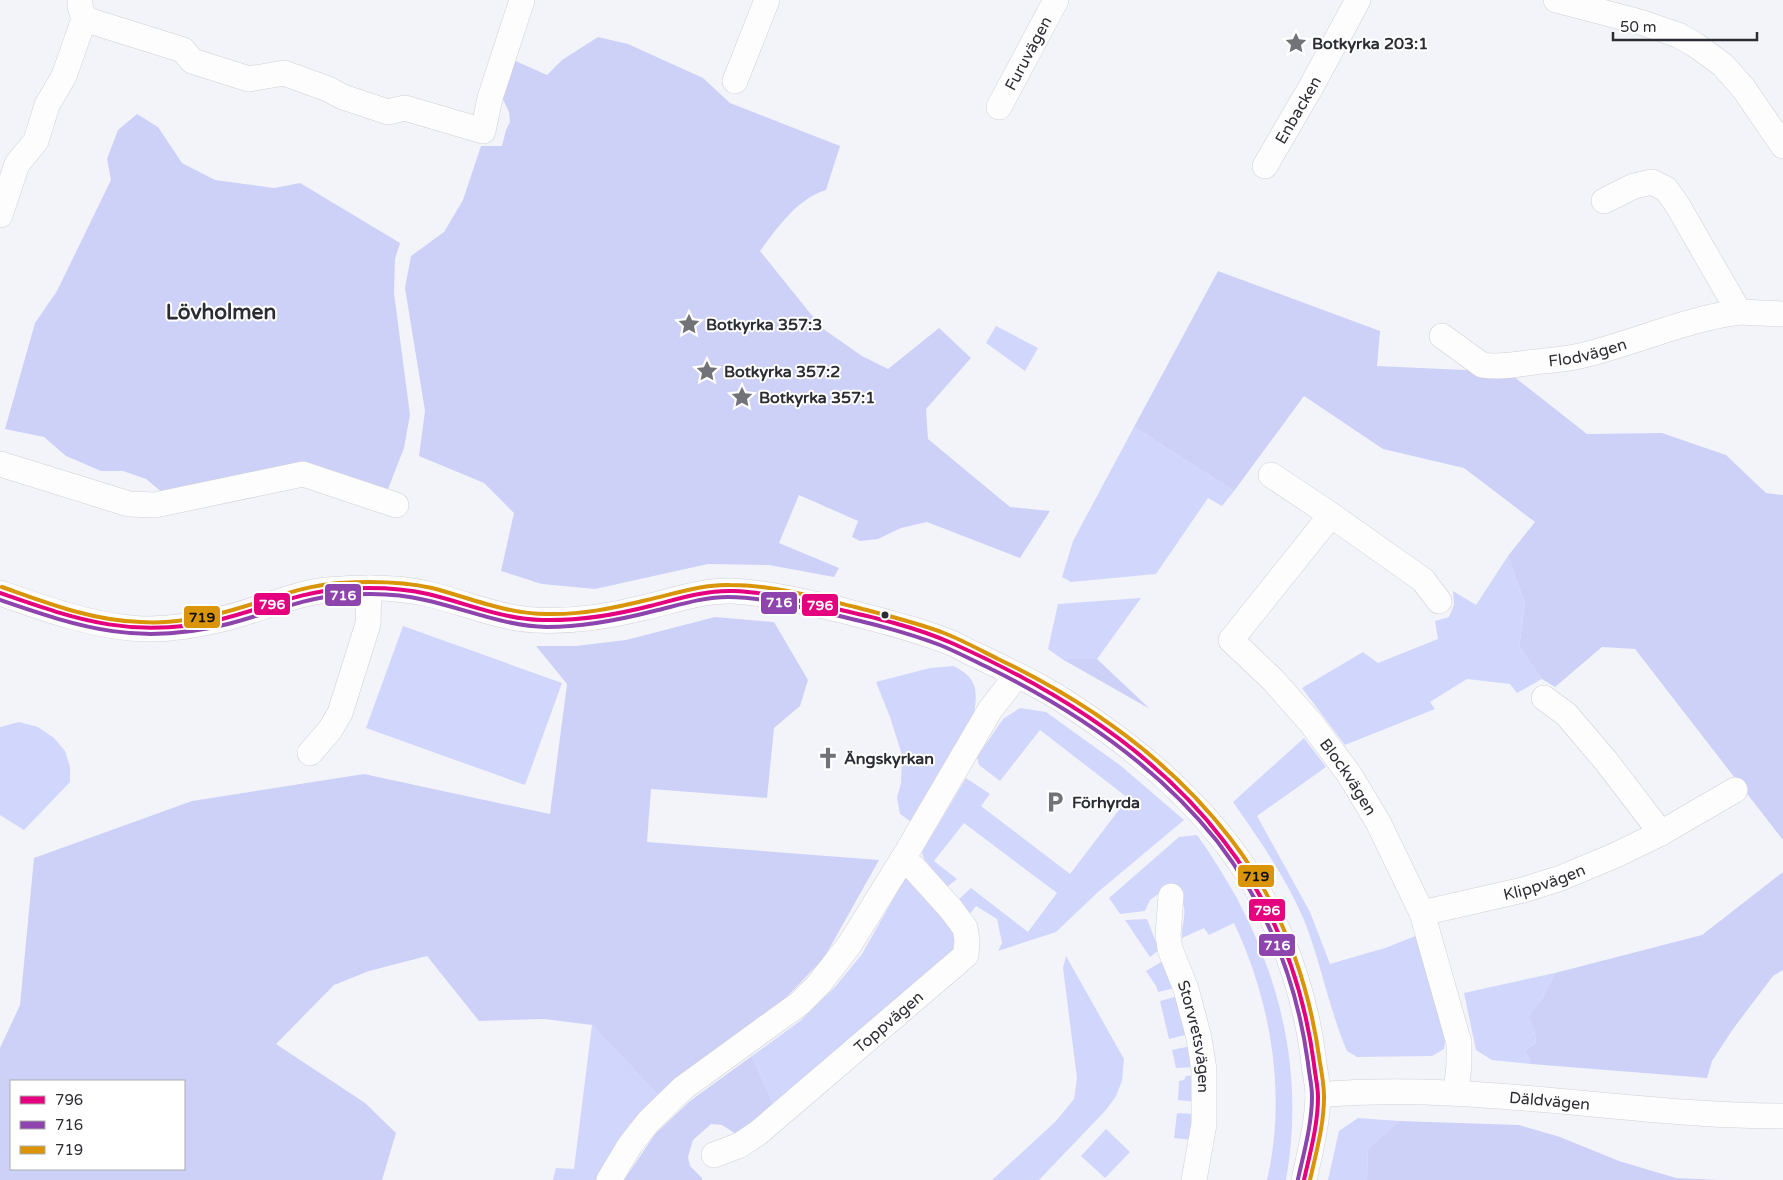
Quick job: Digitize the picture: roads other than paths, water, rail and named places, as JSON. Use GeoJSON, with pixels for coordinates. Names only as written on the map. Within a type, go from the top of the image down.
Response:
{"type":"FeatureCollection","features":[{"type":"Feature","properties":{"kind":"street"},"geometry":{"type":"LineString","coordinates":[[0,215],[17,164],[36,140],[47,106],[64,76],[82,9],[183,50],[192,61],[249,79],[284,73],[328,88],[343,97],[388,112],[405,108],[483,131],[490,98],[522,0]]}},
{"type":"Feature","properties":{"kind":"street"},"geometry":{"type":"LineString","coordinates":[[735,81],[767,0]]}},
{"type":"Feature","properties":{"kind":"street","name":"Furuvägen"},"geometry":{"type":"LineString","coordinates":[[1000,107],[1056,0]]}},
{"type":"Feature","properties":{"kind":"street","name":"Enbacken"},"geometry":{"type":"LineString","coordinates":[[1265,166],[1358,0]]}},
{"type":"Feature","properties":{"kind":"street"},"geometry":{"type":"LineString","coordinates":[[1556,0],[1640,22],[1678,35],[1694,44],[1723,65],[1744,89],[1783,146]]}},
{"type":"Feature","properties":{"kind":"street"},"geometry":{"type":"LineString","coordinates":[[1604,201],[1634,186],[1652,182],[1666,189],[1678,206],[1739,312]]}},
{"type":"Feature","properties":{"kind":"street","name":"Flodvägen"},"geometry":{"type":"LineString","coordinates":[[1442,336],[1482,365],[1509,366],[1586,355],[1703,319],[1739,312],[1783,314]]}},
{"type":"Feature","properties":{"kind":"street"},"geometry":{"type":"LineString","coordinates":[[0,464],[129,504],[155,505],[302,474],[396,505]]}},
{"type":"Feature","properties":{"kind":"street"},"geometry":{"type":"LineString","coordinates":[[1271,475],[1423,580],[1439,601]]}},
{"type":"Feature","properties":{"kind":"street","name":"Blockvägen"},"geometry":{"type":"LineString","coordinates":[[1331,515],[1231,640],[1273,680],[1311,723],[1348,774],[1378,822],[1422,913],[1459,1043],[1456,1093]]}},
{"type":"Feature","properties":{"kind":"street"},"geometry":{"type":"LineString","coordinates":[[310,753],[330,730],[340,713],[368,624],[369,588]]}},
{"type":"Feature","properties":{"kind":"street"},"geometry":{"type":"LineString","coordinates":[[0,592],[83,619],[131,629],[192,625],[224,618],[322,590],[369,588],[423,593],[529,620],[600,618],[702,592],[743,592],[800,600],[867,616],[954,644],[1017,675],[1071,705],[1116,737],[1150,765],[1203,815],[1229,846],[1254,882],[1282,941],[1298,984],[1309,1028],[1318,1096],[1311,1152],[1304,1180]]}},
{"type":"Feature","properties":{"kind":"street"},"geometry":{"type":"LineString","coordinates":[[609,1180],[630,1145],[649,1121],[683,1088],[800,1003],[819,984],[850,944],[990,710],[1017,675]]}},
{"type":"Feature","properties":{"kind":"street"},"geometry":{"type":"LineString","coordinates":[[1544,698],[1566,714],[1606,761],[1661,833]]}},
{"type":"Feature","properties":{"kind":"street","name":"Klippvägen"},"geometry":{"type":"LineString","coordinates":[[1422,913],[1498,896],[1561,878],[1616,855],[1661,833],[1735,790]]}},
{"type":"Feature","properties":{"kind":"street","name":"Toppvägen"},"geometry":{"type":"LineString","coordinates":[[714,1155],[740,1145],[758,1133],[966,955],[967,940],[965,928],[951,909],[913,867],[902,860]]}},
{"type":"Feature","properties":{"kind":"street","name":"Storvretsvägen"},"geometry":{"type":"LineString","coordinates":[[1171,896],[1168,934],[1170,949],[1186,989],[1199,1038],[1204,1070],[1204,1124],[1194,1180]]}},
{"type":"Feature","properties":{"kind":"street","name":"Däldvägen"},"geometry":{"type":"LineString","coordinates":[[1318,1096],[1340,1094],[1456,1093],[1713,1115],[1783,1116]]}},
{"type":"Feature","properties":{"kind":"place","name":"Botkyrka 203:1"},"geometry":{"type":"Point","coordinates":[1296,43]}},
{"type":"Feature","properties":{"kind":"place","name":"Botkyrka 357:3"},"geometry":{"type":"Point","coordinates":[689,324]}},
{"type":"Feature","properties":{"kind":"place","name":"Botkyrka 357:2"},"geometry":{"type":"Point","coordinates":[707,371]}},
{"type":"Feature","properties":{"kind":"place","name":"Botkyrka 357:1"},"geometry":{"type":"Point","coordinates":[742,397]}},
{"type":"Feature","properties":{"kind":"place","name":"Ängskyrkan"},"geometry":{"type":"Point","coordinates":[828,758]}},
{"type":"Feature","properties":{"kind":"place","name":"Förhyrda"},"geometry":{"type":"Point","coordinates":[1055,802]}},
{"type":"Feature","properties":{"kind":"district","name":"Lövholmen"},"geometry":{"type":"Point","coordinates":[221,312]}}]}
